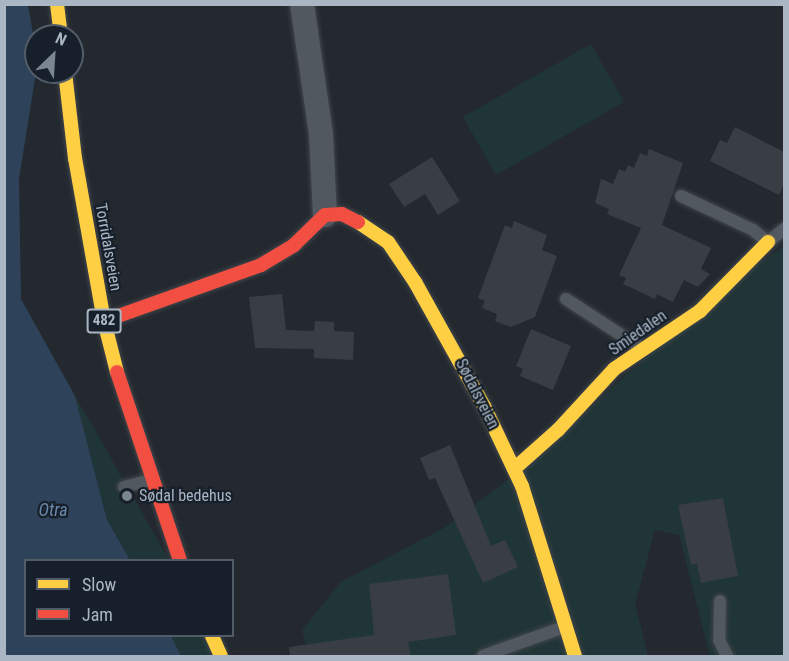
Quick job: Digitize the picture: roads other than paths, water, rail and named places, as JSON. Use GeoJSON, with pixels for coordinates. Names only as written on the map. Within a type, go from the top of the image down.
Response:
{"type":"FeatureCollection","features":[{"type":"Feature","properties":{"kind":"street"},"geometry":{"type":"LineString","coordinates":[[57,4],[60,24]]}},
{"type":"Feature","properties":{"kind":"street"},"geometry":{"type":"LineString","coordinates":[[105,321],[261,265],[294,245],[325,215],[321,134],[302,4]]}},
{"type":"Feature","properties":{"kind":"street","name":"Torridalsveien"},"geometry":{"type":"LineString","coordinates":[[66,84],[75,158],[105,321],[151,480],[179,559]]}},
{"type":"Feature","properties":{"kind":"street","name":"Sødalsveien"},"geometry":{"type":"LineString","coordinates":[[325,215],[342,214],[357,220],[388,242],[444,329],[514,469],[568,625],[575,657]]}},
{"type":"Feature","properties":{"kind":"street","name":"Smiedalen"},"geometry":{"type":"LineString","coordinates":[[514,469],[558,430],[614,369],[700,311],[768,242]]}},
{"type":"Feature","properties":{"kind":"street"},"geometry":{"type":"LineString","coordinates":[[212,637],[222,657]]}},
{"type":"Feature","properties":{"kind":"lane"},"geometry":{"type":"LineString","coordinates":[[681,196],[753,230],[768,242]]}},
{"type":"Feature","properties":{"kind":"lane","name":"Smiedalen"},"geometry":{"type":"LineString","coordinates":[[768,242],[784,228]]}},
{"type":"Feature","properties":{"kind":"lane"},"geometry":{"type":"LineString","coordinates":[[566,298],[642,348]]}},
{"type":"Feature","properties":{"kind":"lane"},"geometry":{"type":"LineString","coordinates":[[124,488],[151,480]]}},
{"type":"Feature","properties":{"kind":"lane"},"geometry":{"type":"LineString","coordinates":[[720,601],[719,640],[728,657]]}},
{"type":"Feature","properties":{"kind":"lane"},"geometry":{"type":"LineString","coordinates":[[483,657],[568,625]]}},
{"type":"Feature","properties":{"kind":"water","name":"Otra"},"geometry":{"type":"Polygon","coordinates":[[[4,5],[28,5],[31,24],[24,24],[24,84],[34,84],[19,179],[21,299],[75,396],[107,520],[129,559],[24,559],[24,637],[172,637],[181,656],[5,656],[4,5]]]}},
{"type":"Feature","properties":{"kind":"place","name":"Sødal bedehus"},"geometry":{"type":"Point","coordinates":[127,496]}}]}
